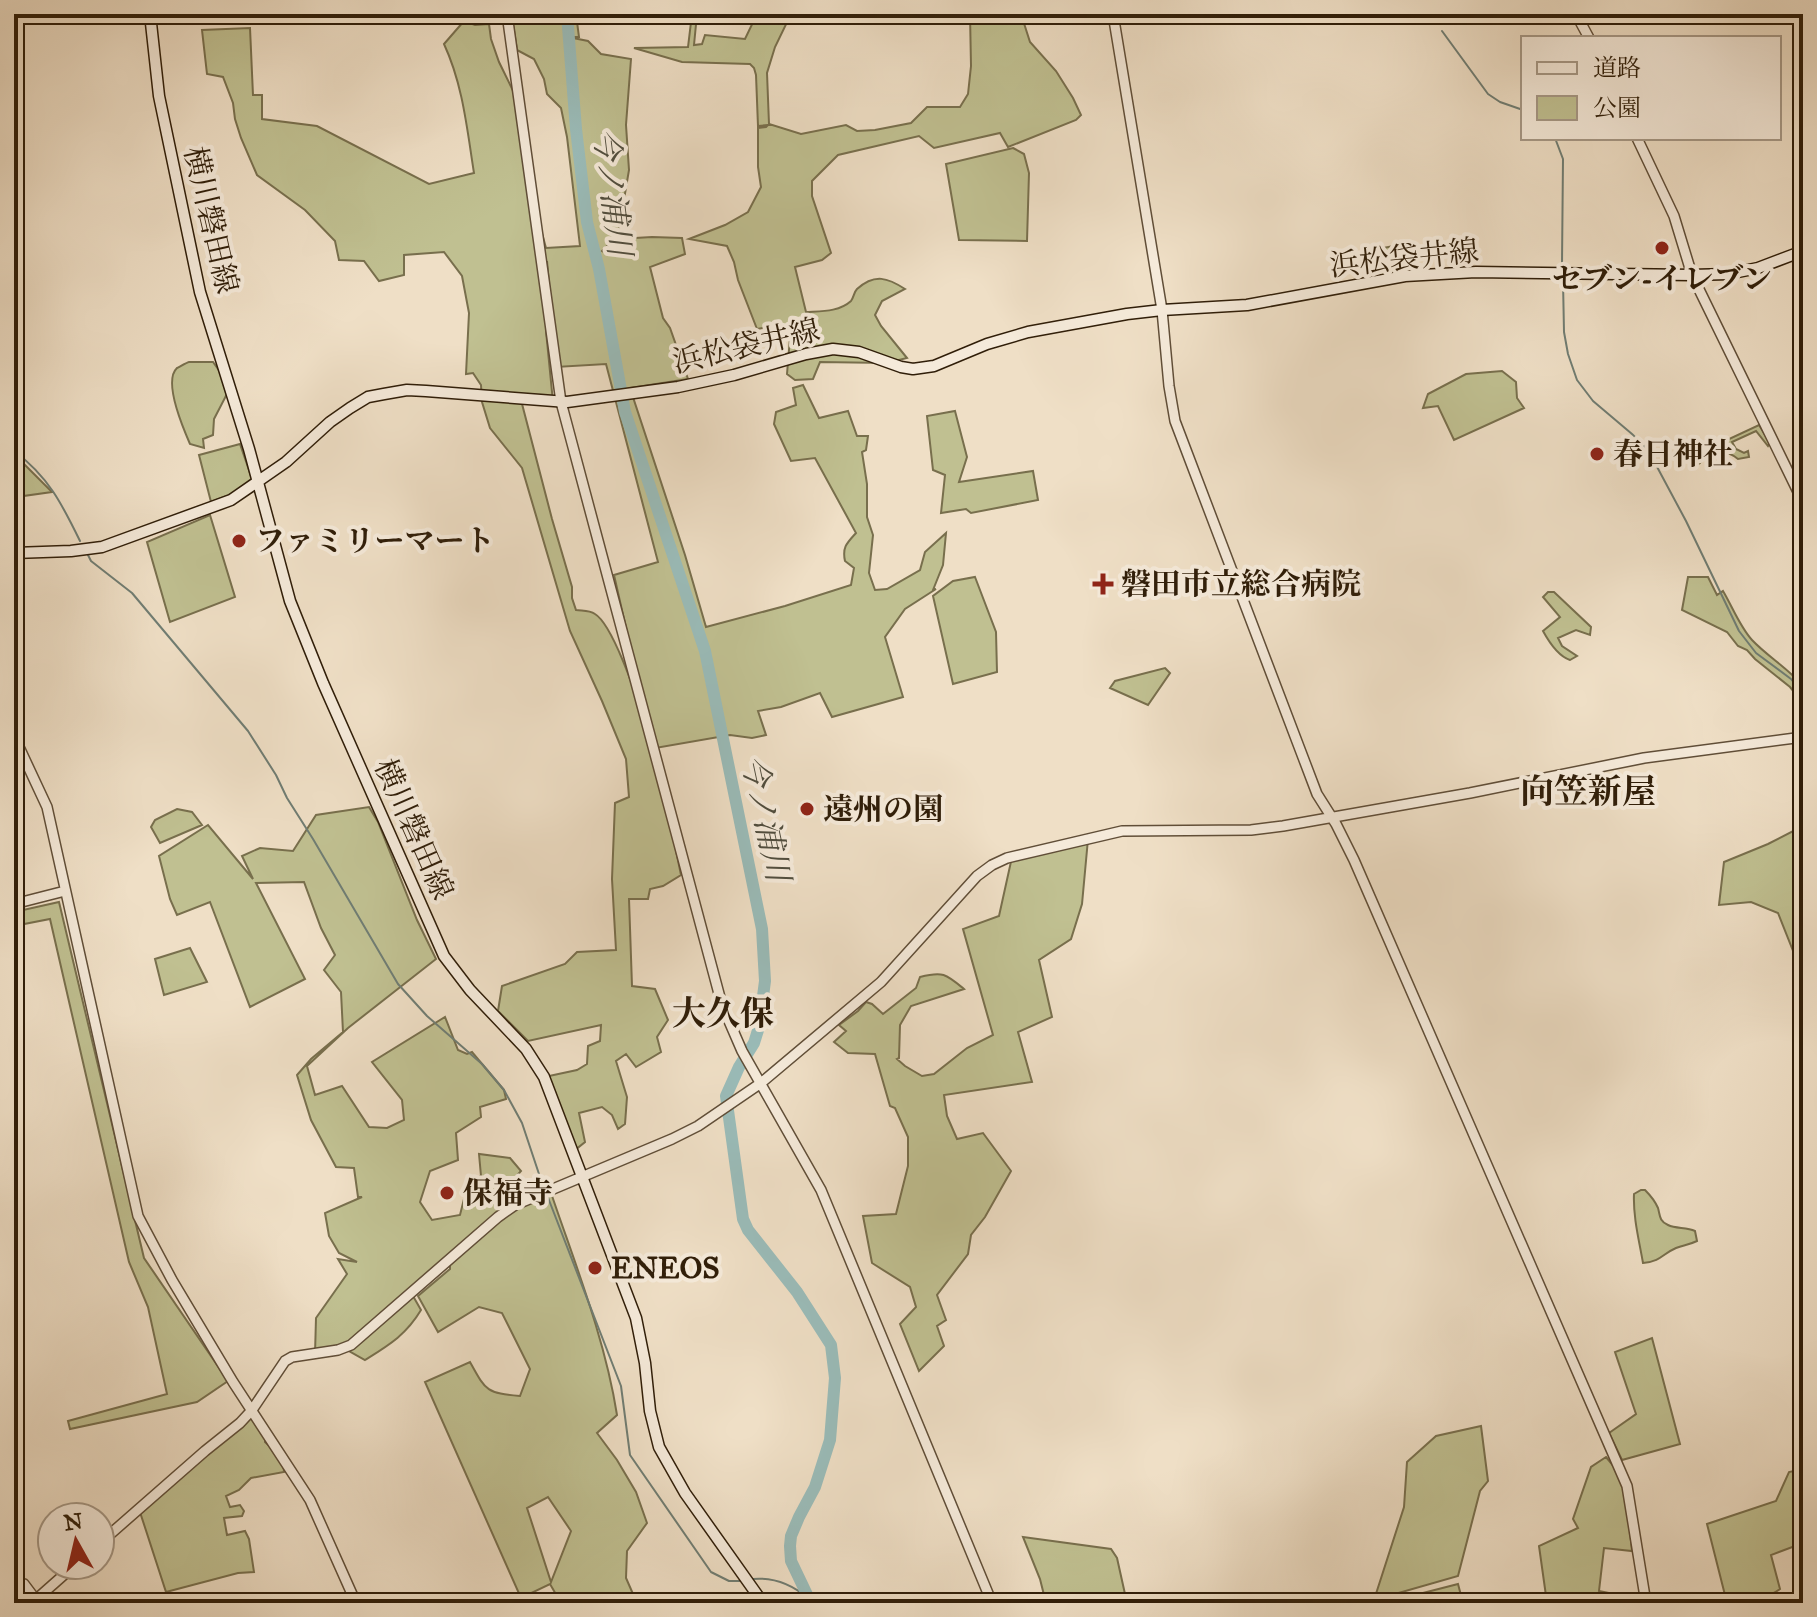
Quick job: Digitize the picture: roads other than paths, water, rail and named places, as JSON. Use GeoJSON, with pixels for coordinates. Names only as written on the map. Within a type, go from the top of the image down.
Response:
{"type":"FeatureCollection","features":[{"type":"Feature","properties":{"kind":"main road","name":"横川磐田線"},"geometry":{"type":"LineString","coordinates":[[150,14],[159,96],[200,292],[240,418],[297,619],[444,956],[461,980],[526,1049],[544,1077],[636,1318],[650,1411],[659,1447],[685,1493],[763,1603]]}},
{"type":"Feature","properties":{"kind":"main road","name":"浜松袋井線"},"geometry":{"type":"LineString","coordinates":[[14,553],[102,547],[231,500],[286,462],[330,422],[368,397],[407,390],[561,402],[711,381],[833,349],[859,352],[901,367],[924,369],[1004,338],[1127,314],[1247,305],[1375,281],[1439,274],[1692,275],[1742,272],[1803,251]]}},
{"type":"Feature","properties":{"kind":"street"},"geometry":{"type":"LineString","coordinates":[[507,14],[561,402],[722,1005],[742,1051],[821,1190],[992,1603]]}},
{"type":"Feature","properties":{"kind":"street"},"geometry":{"type":"LineString","coordinates":[[1113,14],[1162,310],[1175,421],[1317,794],[1354,860],[1627,1486],[1646,1603]]}},
{"type":"Feature","properties":{"kind":"street"},"geometry":{"type":"LineString","coordinates":[[1576,14],[1588,36]]}},
{"type":"Feature","properties":{"kind":"street"},"geometry":{"type":"LineString","coordinates":[[1638,140],[1674,216],[1692,275],[1803,502]]}},
{"type":"Feature","properties":{"kind":"street"},"geometry":{"type":"LineString","coordinates":[[14,553],[14,600]]}},
{"type":"Feature","properties":{"kind":"street"},"geometry":{"type":"LineString","coordinates":[[14,715],[19,747],[47,807],[138,1216],[233,1382],[310,1500],[356,1603]]}},
{"type":"Feature","properties":{"kind":"street"},"geometry":{"type":"LineString","coordinates":[[116,1529],[240,1423],[285,1361],[351,1345],[515,1205],[672,1139],[761,1083],[881,982],[977,876],[992,865],[1007,858],[1122,831],[1251,830],[1332,818],[1644,758],[1803,737]]}},
{"type":"Feature","properties":{"kind":"street"},"geometry":{"type":"LineString","coordinates":[[14,904],[65,891]]}},
{"type":"Feature","properties":{"kind":"street"},"geometry":{"type":"LineString","coordinates":[[24,1584],[34,1602],[57,1581]]}},
{"type":"Feature","properties":{"kind":"waterway","name":"今ノ浦川"},"geometry":{"type":"LineString","coordinates":[[567,14],[587,222],[599,269],[625,412],[705,651],[762,929],[765,981],[759,1027],[726,1096],[743,1219],[748,1230],[797,1292],[831,1345],[835,1378],[830,1440],[815,1487],[791,1536],[790,1546],[791,1561],[811,1603]]}},
{"type":"Feature","properties":{"kind":"waterway"},"geometry":{"type":"LineString","coordinates":[[1442,31],[1488,94],[1521,109]]}},
{"type":"Feature","properties":{"kind":"waterway"},"geometry":{"type":"LineString","coordinates":[[1556,140],[1563,159],[1562,264]]}},
{"type":"Feature","properties":{"kind":"waterway"},"geometry":{"type":"LineString","coordinates":[[1563,281],[1564,332],[1577,380],[1593,401],[1648,450],[1739,631],[1756,653],[1791,679],[1803,694]]}},
{"type":"Feature","properties":{"kind":"waterway"},"geometry":{"type":"LineString","coordinates":[[14,451],[36,470],[53,492],[80,541]]}},
{"type":"Feature","properties":{"kind":"waterway"},"geometry":{"type":"LineString","coordinates":[[88,555],[91,561],[132,593],[248,731],[398,984],[427,1016],[482,1064],[504,1090],[522,1123],[544,1189]]}},
{"type":"Feature","properties":{"kind":"waterway"},"geometry":{"type":"LineString","coordinates":[[547,1195],[621,1386],[630,1455],[711,1572],[729,1581],[740,1581]]}},
{"type":"Feature","properties":{"kind":"waterway"},"geometry":{"type":"LineString","coordinates":[[753,1579],[783,1583],[809,1599]]}},
{"type":"Feature","properties":{"kind":"place","name":"セブン-イレブン"},"geometry":{"type":"Point","coordinates":[1662,248]}},
{"type":"Feature","properties":{"kind":"place","name":"春日神社"},"geometry":{"type":"Point","coordinates":[1597,454]}},
{"type":"Feature","properties":{"kind":"place","name":"ファミリーマート"},"geometry":{"type":"Point","coordinates":[239,541]}},
{"type":"Feature","properties":{"kind":"place","name":"磐田市立総合病院"},"geometry":{"type":"Point","coordinates":[1103,584]}},
{"type":"Feature","properties":{"kind":"place","name":"遠州の園"},"geometry":{"type":"Point","coordinates":[807,809]}},
{"type":"Feature","properties":{"kind":"place","name":"保福寺"},"geometry":{"type":"Point","coordinates":[447,1193]}},
{"type":"Feature","properties":{"kind":"place","name":"ENEOS"},"geometry":{"type":"Point","coordinates":[595,1268]}},
{"type":"Feature","properties":{"kind":"district","name":"向笠新屋"},"geometry":{"type":"Point","coordinates":[1588,791]}},
{"type":"Feature","properties":{"kind":"district","name":"大久保"},"geometry":{"type":"Point","coordinates":[723,1013]}}]}
